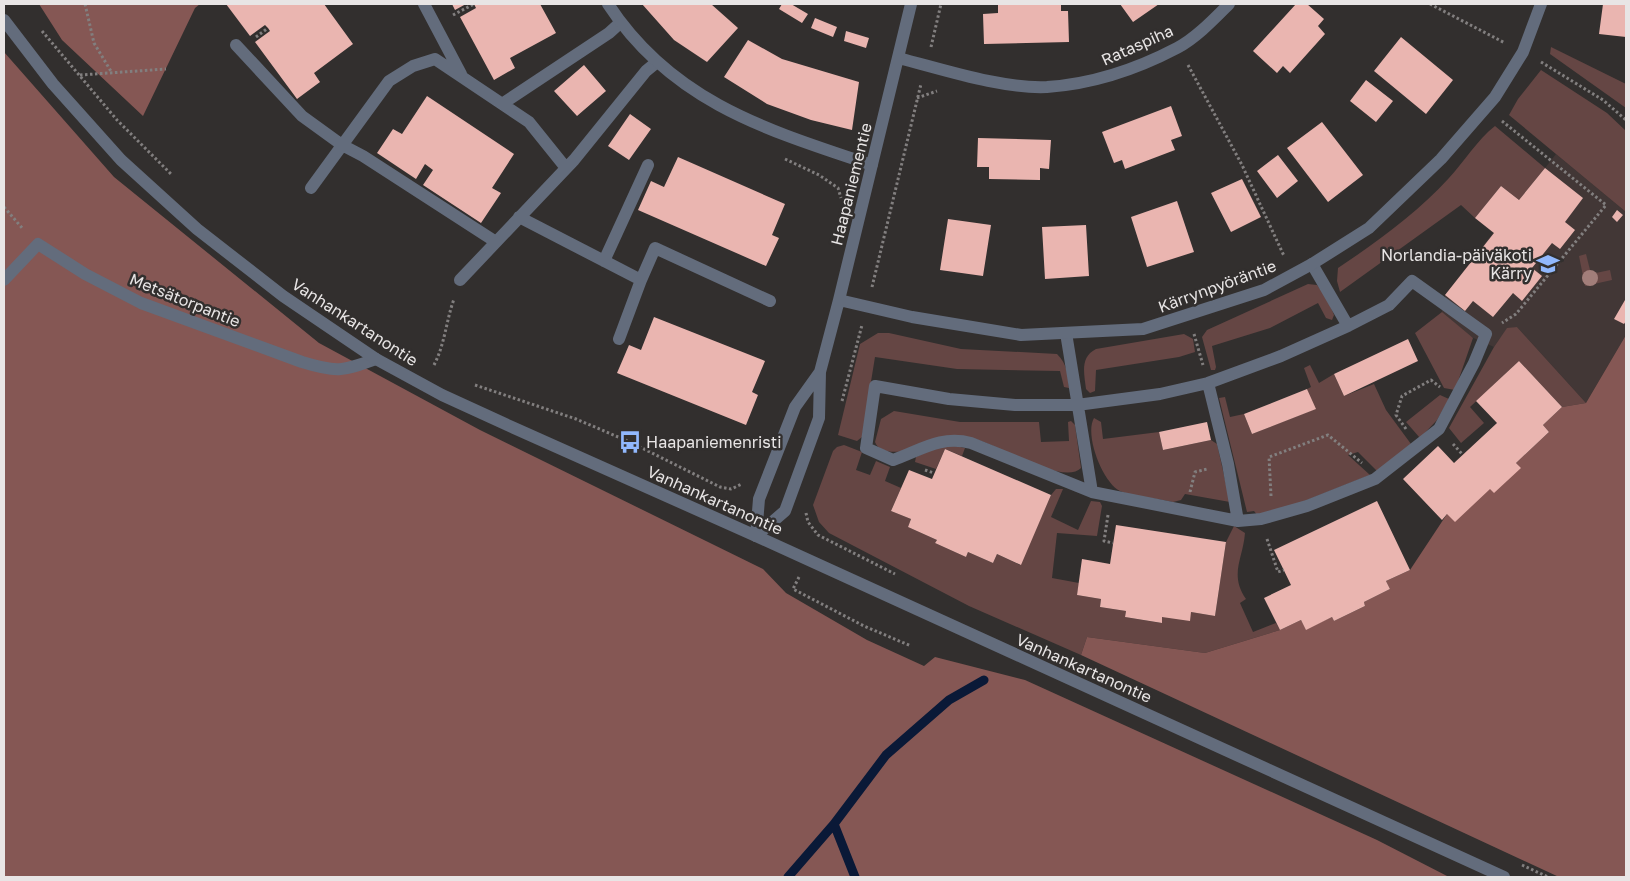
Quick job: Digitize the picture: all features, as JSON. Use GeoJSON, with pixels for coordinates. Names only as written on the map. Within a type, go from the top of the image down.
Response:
{"type":"FeatureCollection","features":[{"type":"Feature","properties":{"kind":"street"},"geometry":{"type":"LineString","coordinates":[[424,4],[462,77]]}},
{"type":"Feature","properties":{"kind":"street"},"geometry":{"type":"LineString","coordinates":[[608,4],[620,23],[679,82],[741,118],[872,165]]}},
{"type":"Feature","properties":{"kind":"street","name":"Haapaniementie"},"geometry":{"type":"LineString","coordinates":[[756,536],[785,510],[819,418],[820,372],[911,4]]}},
{"type":"Feature","properties":{"kind":"street","name":"Rataspiha"},"geometry":{"type":"LineString","coordinates":[[898,58],[995,82],[1046,87],[1108,77],[1178,48],[1213,20],[1229,4]]}},
{"type":"Feature","properties":{"kind":"street","name":"Kärrynpyöräntie"},"geometry":{"type":"LineString","coordinates":[[839,300],[867,308],[1021,336],[1143,329],[1264,290],[1312,264],[1369,228],[1441,159],[1486,108],[1523,52],[1541,4]]}},
{"type":"Feature","properties":{"kind":"street","name":"Vanhankartanontie"},"geometry":{"type":"LineString","coordinates":[[4,20],[53,84],[121,160],[190,223],[283,296],[376,359],[469,407],[1504,877]]}},
{"type":"Feature","properties":{"kind":"street"},"geometry":{"type":"LineString","coordinates":[[502,104],[609,33],[620,23]]}},
{"type":"Feature","properties":{"kind":"street"},"geometry":{"type":"LineString","coordinates":[[236,46],[302,116],[342,144],[496,242]]}},
{"type":"Feature","properties":{"kind":"street"},"geometry":{"type":"LineString","coordinates":[[311,188],[389,81],[413,66],[435,59],[529,122],[566,168]]}},
{"type":"Feature","properties":{"kind":"street"},"geometry":{"type":"LineString","coordinates":[[460,280],[566,168],[646,71],[657,62]]}},
{"type":"Feature","properties":{"kind":"street"},"geometry":{"type":"LineString","coordinates":[[604,261],[648,164]]}},
{"type":"Feature","properties":{"kind":"street"},"geometry":{"type":"LineString","coordinates":[[519,217],[641,280]]}},
{"type":"Feature","properties":{"kind":"street"},"geometry":{"type":"LineString","coordinates":[[4,280],[38,244]]}},
{"type":"Feature","properties":{"kind":"street","name":"Metsätorpantie"},"geometry":{"type":"LineString","coordinates":[[38,244],[85,274],[141,303],[302,362],[325,369],[342,370],[376,359]]}},
{"type":"Feature","properties":{"kind":"street"},"geometry":{"type":"LineString","coordinates":[[619,339],[654,248],[770,300]]}},
{"type":"Feature","properties":{"kind":"street"},"geometry":{"type":"LineString","coordinates":[[1312,264],[1348,326]]}},
{"type":"Feature","properties":{"kind":"street"},"geometry":{"type":"LineString","coordinates":[[1412,281],[1486,334],[1455,401],[1438,428],[1417,446],[1377,476],[1307,506],[1267,518],[1238,521],[1111,497],[1092,492],[971,443],[956,439],[936,442],[893,460],[866,448],[875,386],[949,399],[1015,405],[1077,405],[1160,394],[1208,383],[1281,356],[1348,326],[1389,305],[1412,281]]}},
{"type":"Feature","properties":{"kind":"street"},"geometry":{"type":"LineString","coordinates":[[1066,333],[1092,492]]}},
{"type":"Feature","properties":{"kind":"street","name":"Haapaniementie"},"geometry":{"type":"LineString","coordinates":[[756,536],[759,498],[795,407],[820,372]]}},
{"type":"Feature","properties":{"kind":"street"},"geometry":{"type":"LineString","coordinates":[[1208,383],[1228,464],[1238,521]]}},
{"type":"Feature","properties":{"kind":"path"},"geometry":{"type":"LineString","coordinates":[[85,4],[94,43],[112,73]]}},
{"type":"Feature","properties":{"kind":"path"},"geometry":{"type":"LineString","coordinates":[[841,402],[867,308],[941,4]]}},
{"type":"Feature","properties":{"kind":"path"},"geometry":{"type":"LineString","coordinates":[[38,27],[118,120],[178,182]]}},
{"type":"Feature","properties":{"kind":"path"},"geometry":{"type":"LineString","coordinates":[[1178,48],[1242,165],[1292,275]]}},
{"type":"Feature","properties":{"kind":"path"},"geometry":{"type":"LineString","coordinates":[[1533,67],[1541,54]]}},
{"type":"Feature","properties":{"kind":"path"},"geometry":{"type":"LineString","coordinates":[[79,75],[166,69]]}},
{"type":"Feature","properties":{"kind":"path"},"geometry":{"type":"LineString","coordinates":[[1486,108],[1606,205],[1516,314],[1486,334]]}},
{"type":"Feature","properties":{"kind":"path"},"geometry":{"type":"LineString","coordinates":[[4,207],[13,220],[38,244]]}},
{"type":"Feature","properties":{"kind":"path"},"geometry":{"type":"LineString","coordinates":[[434,365],[442,349],[446,324],[460,280]]}},
{"type":"Feature","properties":{"kind":"path"},"geometry":{"type":"LineString","coordinates":[[1197,343],[1199,350]]}},
{"type":"Feature","properties":{"kind":"path"},"geometry":{"type":"LineString","coordinates":[[426,361],[442,369]]}},
{"type":"Feature","properties":{"kind":"path"},"geometry":{"type":"LineString","coordinates":[[1417,446],[1396,415],[1402,396],[1431,380],[1455,401]]}},
{"type":"Feature","properties":{"kind":"path"},"geometry":{"type":"LineString","coordinates":[[472,384],[576,419],[630,442],[720,487],[731,489],[750,479],[764,486]]}},
{"type":"Feature","properties":{"kind":"path"},"geometry":{"type":"LineString","coordinates":[[1284,570],[1278,572],[1267,518],[1269,457],[1328,435],[1377,476]]}},
{"type":"Feature","properties":{"kind":"path"},"geometry":{"type":"LineString","coordinates":[[1184,512],[1195,472],[1228,464]]}},
{"type":"Feature","properties":{"kind":"path"},"geometry":{"type":"LineString","coordinates":[[1111,497],[1104,541],[1113,543]]}},
{"type":"Feature","properties":{"kind":"path"},"geometry":{"type":"LineString","coordinates":[[790,498],[804,504],[808,522],[818,535],[793,589],[864,626],[911,646]]}},
{"type":"Feature","properties":{"kind":"shaded area"},"geometry":{"type":"Polygon","coordinates":[[[39,4],[200,4],[195,8],[143,116],[62,40],[39,4]]]}},
{"type":"Feature","properties":{"kind":"shaded area"},"geometry":{"type":"Polygon","coordinates":[[[1551,47],[1626,84],[1626,108],[1550,54],[1551,47]]]}},
{"type":"Feature","properties":{"kind":"shaded area"},"geometry":{"type":"Polygon","coordinates":[[[4,52],[114,177],[319,343],[480,430],[763,569],[786,593],[867,640],[924,666],[935,657],[1025,680],[1377,840],[1449,877],[4,877],[4,52]]]}},
{"type":"Feature","properties":{"kind":"shaded area"},"geometry":{"type":"Polygon","coordinates":[[[1541,70],[1607,113],[1626,131],[1626,212],[1509,115],[1518,99],[1541,70]]]}},
{"type":"Feature","properties":{"kind":"shaded area"},"geometry":{"type":"Polygon","coordinates":[[[1495,126],[1545,168],[1519,200],[1501,186],[1475,218],[1461,205],[1340,292],[1337,281],[1338,268],[1382,237],[1424,203],[1495,126]]]}},
{"type":"Feature","properties":{"kind":"shaded area","name":"Norlandia-päiväkoti Kärry"},"geometry":{"type":"Polygon","coordinates":[[[1556,154],[1626,212],[1626,335],[1586,403],[1517,327],[1507,329],[1494,347],[1469,336],[1442,312],[1445,295],[1493,233],[1475,218],[1501,186],[1520,200],[1556,154]]]}},
{"type":"Feature","properties":{"kind":"shaded area"},"geometry":{"type":"Polygon","coordinates":[[[1586,254],[1591,274],[1610,270],[1612,280],[1585,286],[1579,256],[1586,254]]]}},
{"type":"Feature","properties":{"kind":"shaded area"},"geometry":{"type":"Polygon","coordinates":[[[1308,284],[1317,285],[1327,298],[1334,315],[1332,320],[1326,318],[1318,303],[1270,328],[1212,346],[1216,367],[1215,370],[1211,370],[1202,337],[1207,330],[1308,284]]]}},
{"type":"Feature","properties":{"kind":"shaded area"},"geometry":{"type":"Polygon","coordinates":[[[1442,312],[1473,338],[1455,390],[1444,388],[1415,333],[1442,312]]]}},
{"type":"Feature","properties":{"kind":"shaded area"},"geometry":{"type":"Polygon","coordinates":[[[1517,327],[1586,403],[1562,407],[1519,361],[1470,407],[1484,423],[1461,443],[1449,428],[1494,347],[1507,328],[1517,327]]]}},
{"type":"Feature","properties":{"kind":"shaded area"},"geometry":{"type":"Polygon","coordinates":[[[878,333],[889,333],[961,349],[1057,354],[1066,369],[1069,388],[1064,387],[1060,371],[957,369],[875,357],[862,437],[857,441],[838,435],[860,344],[878,333]]]}},
{"type":"Feature","properties":{"kind":"shaded area"},"geometry":{"type":"Polygon","coordinates":[[[1184,334],[1193,339],[1195,352],[1179,357],[1096,370],[1095,391],[1090,393],[1086,389],[1085,361],[1087,356],[1096,349],[1184,334]]]}},
{"type":"Feature","properties":{"kind":"shaded area"},"geometry":{"type":"Polygon","coordinates":[[[1626,335],[1626,877],[1559,877],[1081,655],[1087,637],[1205,653],[1280,630],[1301,620],[1306,629],[1332,617],[1334,621],[1365,606],[1364,602],[1390,589],[1386,581],[1410,570],[1447,514],[1520,468],[1516,463],[1549,432],[1543,425],[1562,407],[1586,403],[1626,335]]]}},
{"type":"Feature","properties":{"kind":"shaded area"},"geometry":{"type":"Polygon","coordinates":[[[1310,365],[1319,383],[1334,374],[1344,396],[1374,384],[1386,410],[1411,444],[1377,471],[1358,452],[1348,455],[1370,475],[1287,508],[1258,516],[1254,511],[1247,512],[1219,398],[1225,397],[1230,417],[1244,414],[1252,434],[1315,409],[1307,389],[1311,387],[1304,368],[1310,365]]]}},
{"type":"Feature","properties":{"kind":"shaded area"},"geometry":{"type":"Polygon","coordinates":[[[1440,395],[1449,399],[1437,420],[1420,438],[1406,422],[1440,395]]]}},
{"type":"Feature","properties":{"kind":"shaded area"},"geometry":{"type":"Polygon","coordinates":[[[894,411],[960,422],[1039,422],[1041,442],[1069,441],[1068,422],[1071,421],[1075,425],[1081,468],[1072,472],[1059,472],[1044,468],[970,438],[904,451],[891,452],[881,449],[875,442],[881,419],[894,411]]]}},
{"type":"Feature","properties":{"kind":"shaded area"},"geometry":{"type":"Polygon","coordinates":[[[1094,418],[1101,422],[1103,439],[1159,432],[1163,450],[1211,440],[1217,444],[1230,502],[1185,494],[1181,500],[1173,502],[1120,491],[1107,479],[1097,458],[1091,435],[1094,418]]]}},
{"type":"Feature","properties":{"kind":"shaded area"},"geometry":{"type":"Polygon","coordinates":[[[844,445],[862,452],[856,470],[870,475],[876,461],[890,467],[885,481],[901,488],[891,511],[911,519],[908,527],[937,540],[935,543],[966,557],[968,552],[993,563],[997,554],[1020,565],[1051,495],[1056,489],[1063,489],[1051,517],[1078,530],[1091,501],[1100,502],[1102,506],[1097,536],[1057,533],[1052,578],[1079,583],[1077,595],[1101,599],[1100,607],[1126,611],[1125,617],[1161,623],[1162,617],[1191,612],[1215,616],[1226,542],[1234,526],[1245,533],[1238,566],[1238,582],[1246,599],[1240,603],[1253,632],[1276,623],[1280,630],[1205,653],[1087,637],[1081,655],[969,606],[829,533],[819,522],[813,505],[833,451],[837,447],[844,445]]]}},
{"type":"Feature","properties":{"kind":"shaded area"},"geometry":{"type":"Polygon","coordinates":[[[950,445],[965,448],[962,456],[945,449],[936,469],[915,462],[916,457],[933,449],[950,445]]]}},
{"type":"Feature","properties":{"kind":"building"},"geometry":{"type":"Polygon","coordinates":[[[226,4],[324,4],[353,44],[314,73],[320,82],[297,99],[255,42],[270,31],[268,28],[265,25],[250,36],[226,4]]]}},
{"type":"Feature","properties":{"kind":"building"},"geometry":{"type":"Polygon","coordinates":[[[452,4],[466,4],[455,10],[452,4]]]}},
{"type":"Feature","properties":{"kind":"building"},"geometry":{"type":"Polygon","coordinates":[[[474,4],[540,4],[556,33],[510,58],[515,68],[494,80],[460,17],[476,8],[474,4]]]}},
{"type":"Feature","properties":{"kind":"building"},"geometry":{"type":"Polygon","coordinates":[[[642,4],[711,4],[738,28],[707,62],[674,40],[642,4]]]}},
{"type":"Feature","properties":{"kind":"building"},"geometry":{"type":"Polygon","coordinates":[[[782,4],[791,4],[808,14],[802,23],[779,9],[782,4]]]}},
{"type":"Feature","properties":{"kind":"building"},"geometry":{"type":"Polygon","coordinates":[[[998,4],[1061,4],[1061,11],[1068,11],[1069,42],[984,44],[983,14],[998,13],[998,4]]]}},
{"type":"Feature","properties":{"kind":"building"},"geometry":{"type":"Polygon","coordinates":[[[1120,4],[1159,4],[1133,22],[1120,4]]]}},
{"type":"Feature","properties":{"kind":"building"},"geometry":{"type":"Polygon","coordinates":[[[1296,4],[1307,4],[1324,19],[1318,26],[1325,34],[1290,73],[1283,66],[1277,73],[1253,51],[1296,4]]]}},
{"type":"Feature","properties":{"kind":"building"},"geometry":{"type":"Polygon","coordinates":[[[1603,4],[1626,4],[1626,37],[1599,34],[1603,4]]]}},
{"type":"Feature","properties":{"kind":"building"},"geometry":{"type":"Polygon","coordinates":[[[815,18],[837,27],[833,37],[811,28],[815,18]]]}},
{"type":"Feature","properties":{"kind":"building"},"geometry":{"type":"Polygon","coordinates":[[[846,31],[869,38],[866,48],[844,41],[846,31]]]}},
{"type":"Feature","properties":{"kind":"building"},"geometry":{"type":"Polygon","coordinates":[[[1401,37],[1453,80],[1426,114],[1374,71],[1401,37]]]}},
{"type":"Feature","properties":{"kind":"building"},"geometry":{"type":"Polygon","coordinates":[[[748,40],[782,59],[859,82],[852,130],[811,120],[767,104],[724,77],[748,40]]]}},
{"type":"Feature","properties":{"kind":"building"},"geometry":{"type":"Polygon","coordinates":[[[584,65],[606,91],[577,116],[554,91],[584,65]]]}},
{"type":"Feature","properties":{"kind":"building"},"geometry":{"type":"Polygon","coordinates":[[[1366,80],[1393,101],[1376,122],[1350,101],[1366,80]]]}},
{"type":"Feature","properties":{"kind":"building"},"geometry":{"type":"Polygon","coordinates":[[[427,96],[514,154],[492,188],[501,193],[481,223],[423,185],[433,170],[425,164],[416,179],[377,153],[393,129],[402,134],[427,96]]]}},
{"type":"Feature","properties":{"kind":"building"},"geometry":{"type":"Polygon","coordinates":[[[1171,106],[1182,136],[1171,140],[1175,150],[1125,169],[1122,160],[1114,163],[1102,132],[1171,106]]]}},
{"type":"Feature","properties":{"kind":"building"},"geometry":{"type":"Polygon","coordinates":[[[630,114],[651,129],[629,160],[608,146],[630,114]]]}},
{"type":"Feature","properties":{"kind":"building"},"geometry":{"type":"Polygon","coordinates":[[[1322,122],[1363,175],[1328,202],[1287,148],[1322,122]]]}},
{"type":"Feature","properties":{"kind":"building"},"geometry":{"type":"Polygon","coordinates":[[[978,138],[1051,140],[1049,169],[1040,168],[1040,180],[989,179],[989,167],[977,167],[978,138]]]}},
{"type":"Feature","properties":{"kind":"building"},"geometry":{"type":"Polygon","coordinates":[[[1278,155],[1298,181],[1277,198],[1257,171],[1278,155]]]}},
{"type":"Feature","properties":{"kind":"building"},"geometry":{"type":"Polygon","coordinates":[[[678,157],[785,204],[772,235],[779,238],[766,266],[638,210],[651,181],[664,187],[678,157]]]}},
{"type":"Feature","properties":{"kind":"building"},"geometry":{"type":"Polygon","coordinates":[[[1545,168],[1583,198],[1565,222],[1575,230],[1560,249],[1552,243],[1532,268],[1542,276],[1522,301],[1513,293],[1493,317],[1473,301],[1465,311],[1445,295],[1494,233],[1475,218],[1501,186],[1519,200],[1545,168]]]}},
{"type":"Feature","properties":{"kind":"building"},"geometry":{"type":"Polygon","coordinates":[[[1242,179],[1261,217],[1231,232],[1211,193],[1242,179]]]}},
{"type":"Feature","properties":{"kind":"building"},"geometry":{"type":"Polygon","coordinates":[[[1177,201],[1194,252],[1147,267],[1131,217],[1177,201]]]}},
{"type":"Feature","properties":{"kind":"building"},"geometry":{"type":"Polygon","coordinates":[[[1617,210],[1623,215],[1617,222],[1612,217],[1617,210]]]}},
{"type":"Feature","properties":{"kind":"building"},"geometry":{"type":"Polygon","coordinates":[[[948,219],[991,225],[983,276],[940,270],[948,219]]]}},
{"type":"Feature","properties":{"kind":"building"},"geometry":{"type":"Polygon","coordinates":[[[1086,225],[1089,276],[1045,279],[1042,227],[1086,225]]]}},
{"type":"Feature","properties":{"kind":"building"},"geometry":{"type":"Polygon","coordinates":[[[1625,300],[1626,321],[1624,324],[1614,319],[1625,300]]]}},
{"type":"Feature","properties":{"kind":"building"},"geometry":{"type":"Polygon","coordinates":[[[654,317],[765,361],[752,392],[758,395],[746,425],[617,373],[629,345],[641,350],[654,317]]]}},
{"type":"Feature","properties":{"kind":"building"},"geometry":{"type":"Polygon","coordinates":[[[1408,339],[1418,361],[1344,396],[1334,374],[1408,339]]]}},
{"type":"Feature","properties":{"kind":"building"},"geometry":{"type":"Polygon","coordinates":[[[1519,361],[1562,407],[1543,425],[1549,432],[1516,463],[1521,468],[1494,493],[1490,489],[1455,522],[1447,514],[1442,520],[1403,479],[1438,446],[1454,463],[1497,423],[1476,401],[1519,361]]]}},
{"type":"Feature","properties":{"kind":"building"},"geometry":{"type":"Polygon","coordinates":[[[1307,389],[1316,409],[1252,434],[1244,414],[1307,389]]]}},
{"type":"Feature","properties":{"kind":"building"},"geometry":{"type":"Polygon","coordinates":[[[1207,422],[1211,440],[1163,450],[1159,432],[1207,422]]]}},
{"type":"Feature","properties":{"kind":"building"},"geometry":{"type":"Polygon","coordinates":[[[945,449],[1051,495],[1021,565],[997,554],[993,563],[968,552],[966,557],[935,543],[937,540],[908,527],[911,519],[891,511],[909,470],[932,479],[945,449]]]}},
{"type":"Feature","properties":{"kind":"building"},"geometry":{"type":"Polygon","coordinates":[[[1377,501],[1410,570],[1386,581],[1390,589],[1364,602],[1365,606],[1334,621],[1332,617],[1306,630],[1301,620],[1280,630],[1264,598],[1291,585],[1274,550],[1377,501]]]}},
{"type":"Feature","properties":{"kind":"building"},"geometry":{"type":"Polygon","coordinates":[[[1116,525],[1226,542],[1215,616],[1191,612],[1190,621],[1162,617],[1162,623],[1125,617],[1126,611],[1100,607],[1101,599],[1077,595],[1082,559],[1110,564],[1116,525]]]}},
{"type":"Feature","properties":{"kind":"waterway"},"geometry":{"type":"LineString","coordinates":[[788,877],[834,824],[886,755],[949,700],[984,680]]}},
{"type":"Feature","properties":{"kind":"waterway"},"geometry":{"type":"LineString","coordinates":[[834,824],[855,877]]}},
{"type":"Feature","properties":{"kind":"place","name":"Norlandia-päiväkoti Kärry"},"geometry":{"type":"Point","coordinates":[1548,264]}},
{"type":"Feature","properties":{"kind":"place","name":"Haapaniemenristi"},"geometry":{"type":"Point","coordinates":[630,442]}}]}
